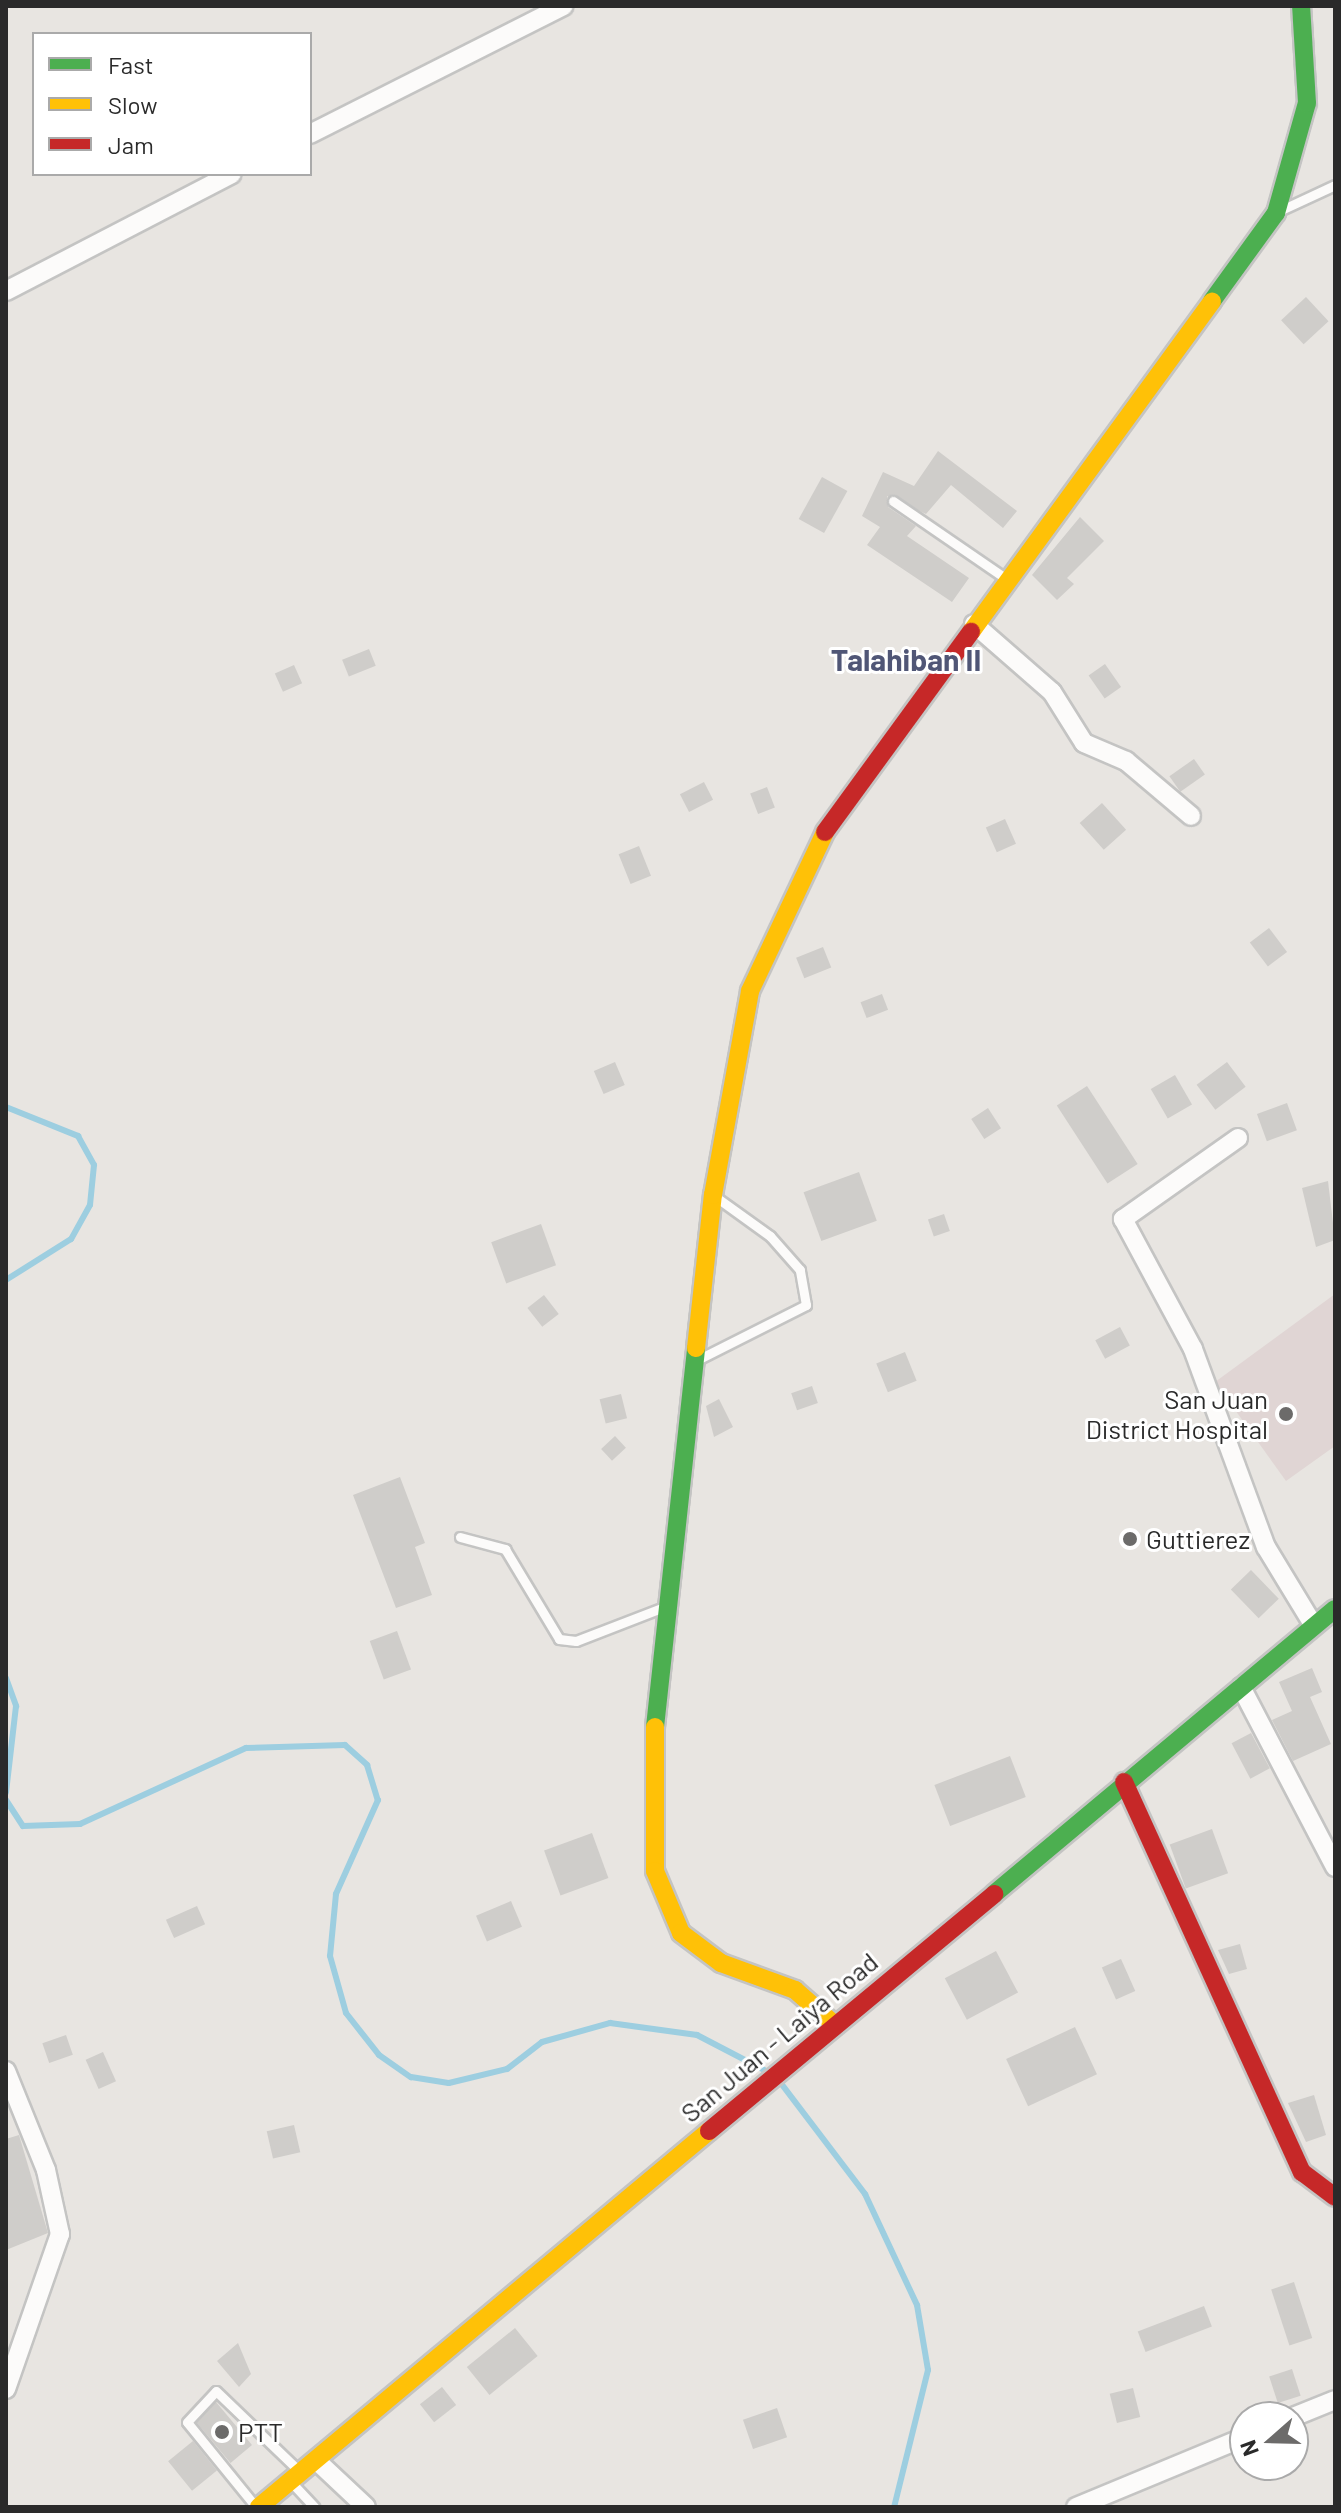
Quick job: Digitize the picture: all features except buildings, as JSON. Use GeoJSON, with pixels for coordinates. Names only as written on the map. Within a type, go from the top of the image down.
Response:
{"type":"FeatureCollection","features":[{"type":"Feature","properties":{"kind":"street"},"geometry":{"type":"LineString","coordinates":[[312,133],[563,6]]}},
{"type":"Feature","properties":{"kind":"street"},"geometry":{"type":"LineString","coordinates":[[834,2024],[795,1990],[698,1950],[667,1908],[651,1830],[667,1605],[697,1360],[713,1195],[750,991],[798,874],[1006,579],[1276,213],[1307,103],[1301,6]]}},
{"type":"Feature","properties":{"kind":"street"},"geometry":{"type":"LineString","coordinates":[[6,291],[228,176]]}},
{"type":"Feature","properties":{"kind":"street"},"geometry":{"type":"LineString","coordinates":[[974,624],[1052,692],[1084,743],[1126,761],[1191,816]]}},
{"type":"Feature","properties":{"kind":"street"},"geometry":{"type":"LineString","coordinates":[[1238,1138],[1123,1219],[1193,1349],[1266,1547],[1314,1626]]}},
{"type":"Feature","properties":{"kind":"street","name":"San Juan - Laiya Road"},"geometry":{"type":"LineString","coordinates":[[258,2507],[317,2461],[798,2054],[1335,1609]]}},
{"type":"Feature","properties":{"kind":"street"},"geometry":{"type":"LineString","coordinates":[[1241,1687],[1335,1867]]}},
{"type":"Feature","properties":{"kind":"street"},"geometry":{"type":"LineString","coordinates":[[1124,1782],[1302,2172],[1335,2197]]}},
{"type":"Feature","properties":{"kind":"street"},"geometry":{"type":"LineString","coordinates":[[6,2071],[46,2170],[60,2234],[6,2389]]}},
{"type":"Feature","properties":{"kind":"street"},"geometry":{"type":"LineString","coordinates":[[1309,2411],[1335,2400]]}},
{"type":"Feature","properties":{"kind":"street"},"geometry":{"type":"LineString","coordinates":[[1076,2507],[1229,2444]]}},
{"type":"Feature","properties":{"kind":"street"},"geometry":{"type":"LineString","coordinates":[[317,2461],[366,2507]]}},
{"type":"Feature","properties":{"kind":"lane"},"geometry":{"type":"LineString","coordinates":[[1276,213],[1335,185]]}},
{"type":"Feature","properties":{"kind":"lane"},"geometry":{"type":"LineString","coordinates":[[893,501],[1006,579]]}},
{"type":"Feature","properties":{"kind":"lane"},"geometry":{"type":"LineString","coordinates":[[697,1360],[806,1305],[800,1270],[770,1236],[713,1195]]}},
{"type":"Feature","properties":{"kind":"lane"},"geometry":{"type":"LineString","coordinates":[[460,1537],[505,1549],[559,1639],[576,1641],[667,1605]]}},
{"type":"Feature","properties":{"kind":"lane"},"geometry":{"type":"LineString","coordinates":[[258,2507],[187,2422],[216,2391],[296,2477],[314,2507]]}},
{"type":"Feature","properties":{"kind":"shaded area","name":"San Juan District Hospital"},"geometry":{"type":"Polygon","coordinates":[[[1335,1294],[1335,1446],[1286,1481],[1215,1382],[1335,1294]]]}},
{"type":"Feature","properties":{"kind":"waterway"},"geometry":{"type":"LineString","coordinates":[[6,1107],[78,1136],[94,1165],[90,1205],[71,1239],[6,1280]]}},
{"type":"Feature","properties":{"kind":"waterway"},"geometry":{"type":"LineString","coordinates":[[6,1678],[16,1706],[6,1792]]}},
{"type":"Feature","properties":{"kind":"waterway"},"geometry":{"type":"LineString","coordinates":[[6,1800],[23,1826],[80,1824],[246,1748],[345,1745],[367,1765],[378,1800],[336,1894],[330,1956],[346,2013],[379,2055],[411,2077],[449,2083],[507,2069],[542,2042],[610,2023],[697,2035],[768,2072]]}},
{"type":"Feature","properties":{"kind":"waterway"},"geometry":{"type":"LineString","coordinates":[[780,2082],[865,2194],[917,2305],[928,2370],[894,2507]]}},
{"type":"Feature","properties":{"kind":"traffic: fast"},"geometry":{"type":"LineString","coordinates":[[1212,301],[1276,213],[1307,103],[1301,6]]}},
{"type":"Feature","properties":{"kind":"traffic: fast"},"geometry":{"type":"LineString","coordinates":[[655,1727],[696,1348]]}},
{"type":"Feature","properties":{"kind":"traffic: fast"},"geometry":{"type":"LineString","coordinates":[[994,1894],[1335,1609]]}},
{"type":"Feature","properties":{"kind":"traffic: slow"},"geometry":{"type":"LineString","coordinates":[[971,632],[1212,301]]}},
{"type":"Feature","properties":{"kind":"traffic: slow"},"geometry":{"type":"LineString","coordinates":[[696,1348],[713,1195],[750,991],[825,832]]}},
{"type":"Feature","properties":{"kind":"traffic: slow"},"geometry":{"type":"LineString","coordinates":[[655,1727],[655,1871],[681,1933],[721,1963],[795,1990],[834,2024]]}},
{"type":"Feature","properties":{"kind":"traffic: slow"},"geometry":{"type":"LineString","coordinates":[[259,2507],[709,2131]]}},
{"type":"Feature","properties":{"kind":"traffic: jam"},"geometry":{"type":"LineString","coordinates":[[825,832],[971,632]]}},
{"type":"Feature","properties":{"kind":"traffic: jam"},"geometry":{"type":"LineString","coordinates":[[1124,1782],[1302,2172],[1335,2197]]}},
{"type":"Feature","properties":{"kind":"traffic: jam"},"geometry":{"type":"LineString","coordinates":[[709,2131],[994,1894]]}},
{"type":"Feature","properties":{"kind":"place","name":"San Juan District Hospital"},"geometry":{"type":"Point","coordinates":[1286,1414]}},
{"type":"Feature","properties":{"kind":"place","name":"Guttierez"},"geometry":{"type":"Point","coordinates":[1130,1539]}},
{"type":"Feature","properties":{"kind":"place","name":"PTT"},"geometry":{"type":"Point","coordinates":[222,2432]}},
{"type":"Feature","properties":{"kind":"district","name":"Talahiban II"},"geometry":{"type":"Point","coordinates":[906,659]}}]}
